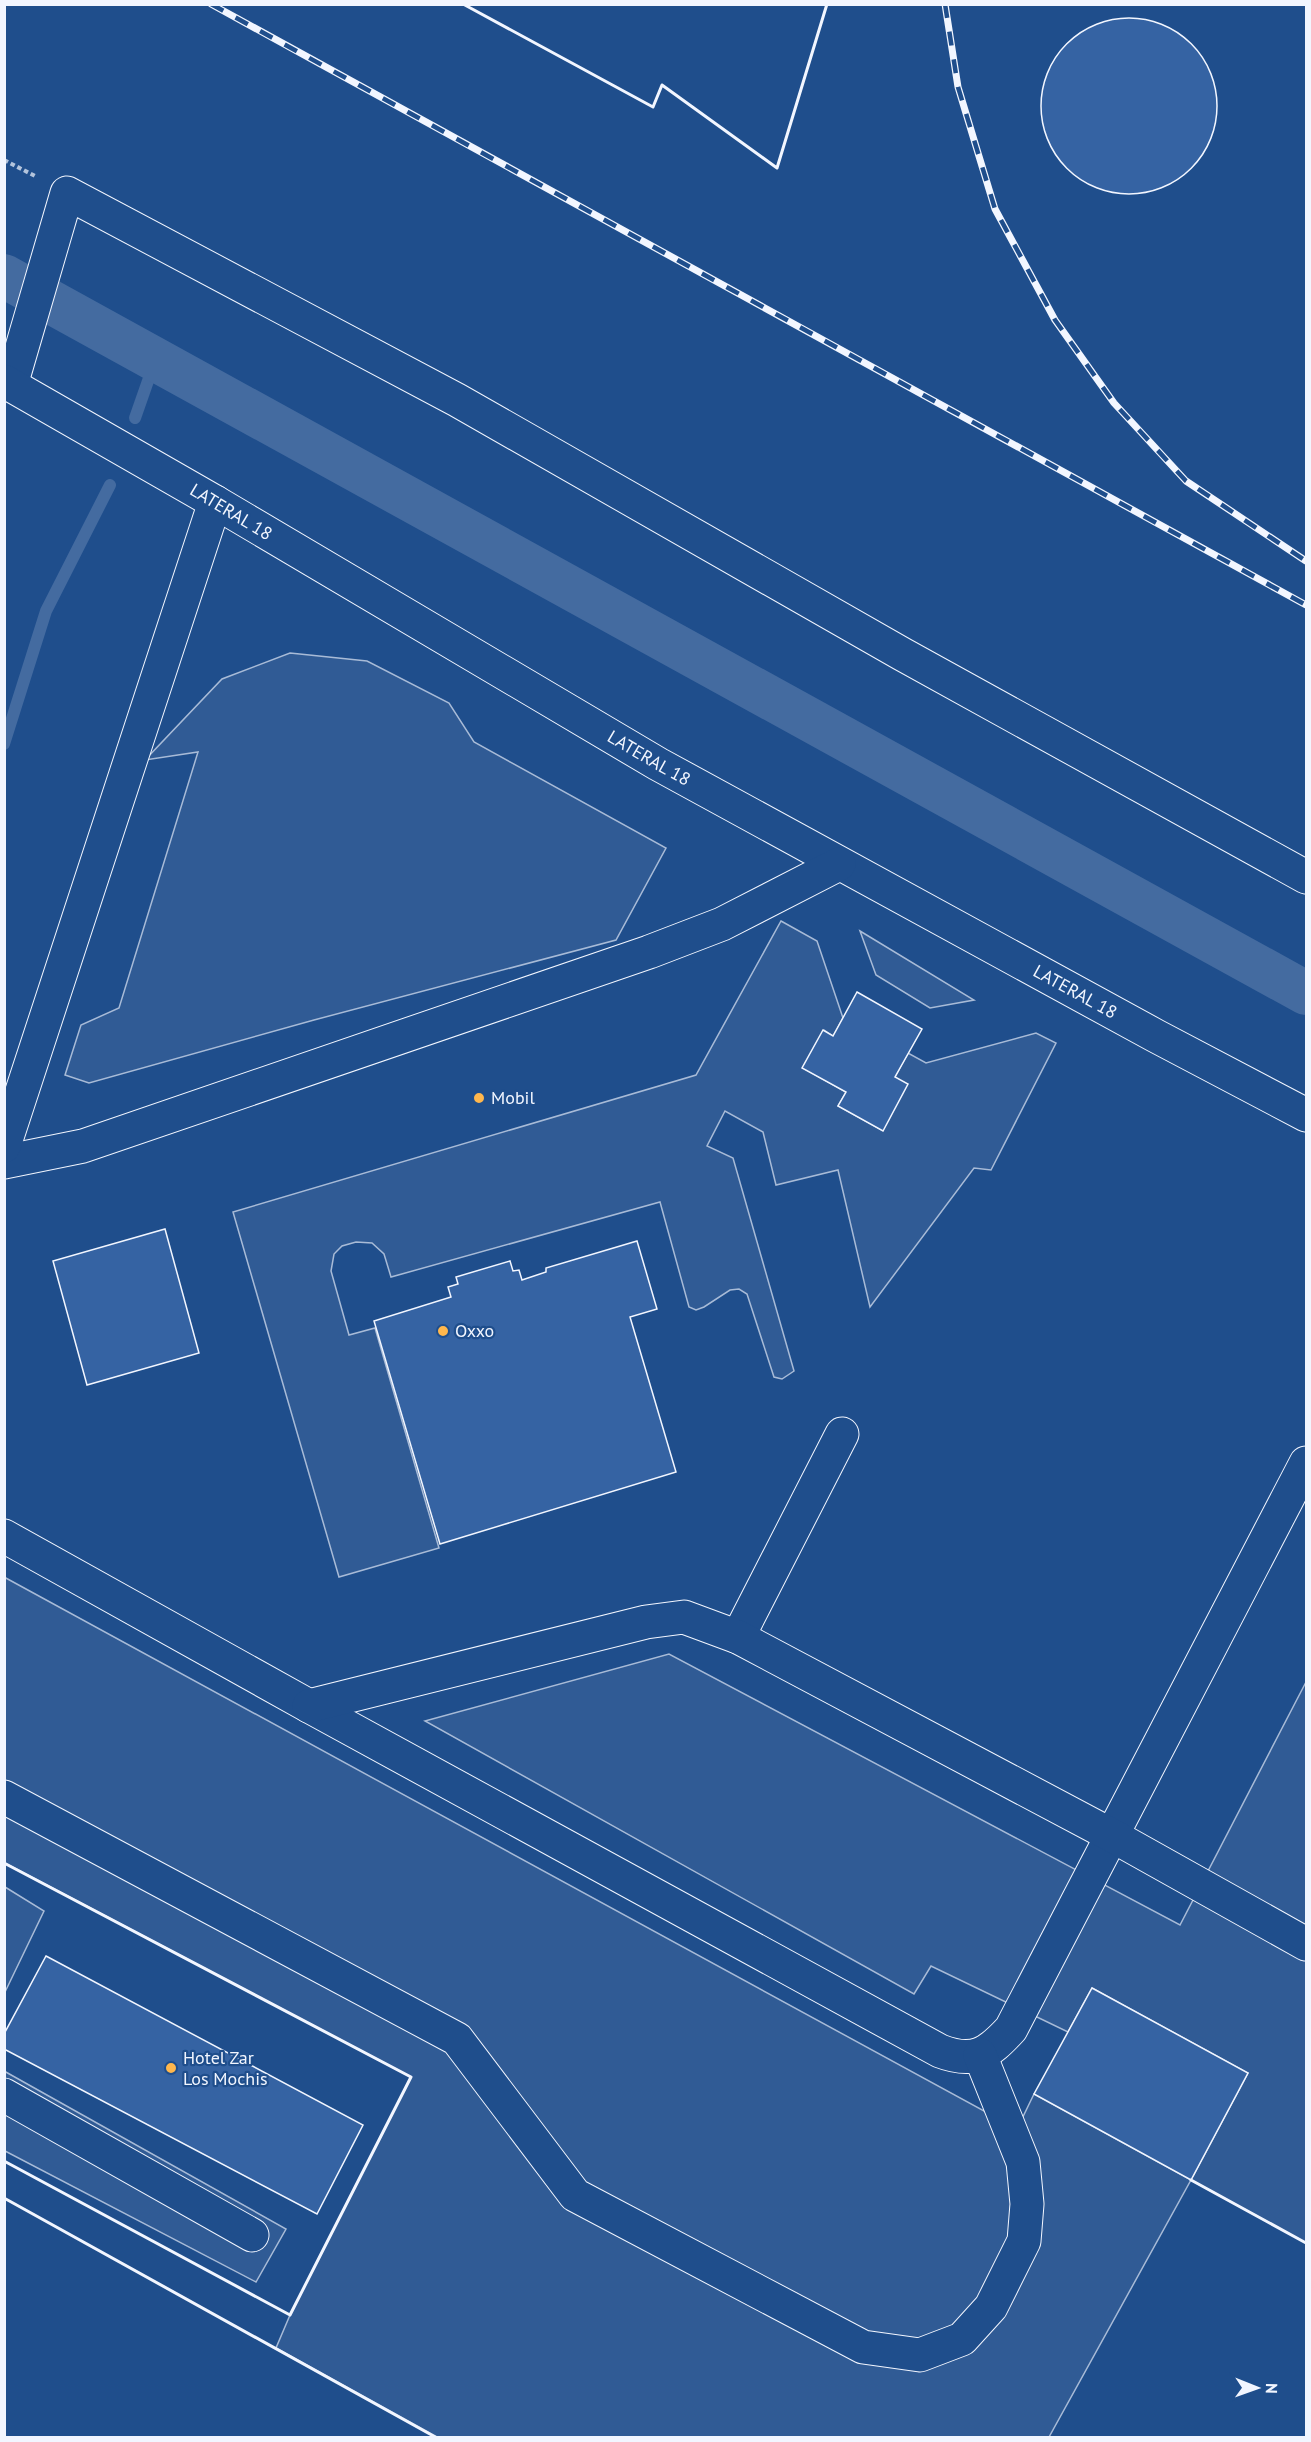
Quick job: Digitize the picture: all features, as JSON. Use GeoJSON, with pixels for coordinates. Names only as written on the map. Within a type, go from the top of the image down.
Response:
{"type":"FeatureCollection","features":[{"type":"Feature","properties":{"kind":"street"},"geometry":{"type":"LineString","coordinates":[[8,383],[20,352],[68,193],[457,400],[902,654],[1306,876]]}},
{"type":"Feature","properties":{"kind":"street","name":"LATERAL 18"},"geometry":{"type":"LineString","coordinates":[[8,383],[215,502],[658,764],[1306,1115]]}},
{"type":"Feature","properties":{"kind":"street"},"geometry":{"type":"LineString","coordinates":[[4,1146],[215,502]]}},
{"type":"Feature","properties":{"kind":"street"},"geometry":{"type":"LineString","coordinates":[[4,1162],[83,1146],[649,952],[722,924],[839,864]]}},
{"type":"Feature","properties":{"kind":"street"},"geometry":{"type":"LineString","coordinates":[[738,1636],[843,1434]]}},
{"type":"Feature","properties":{"kind":"street"},"geometry":{"type":"LineString","coordinates":[[4,1536],[309,1706],[940,2051],[959,2058],[980,2055],[997,2045],[1011,2029],[1306,1463]]}},
{"type":"Feature","properties":{"kind":"street"},"geometry":{"type":"LineString","coordinates":[[309,1706],[646,1622],[684,1617],[738,1636],[1113,1836],[1306,1944]]}},
{"type":"Feature","properties":{"kind":"street"},"geometry":{"type":"LineString","coordinates":[[4,1797],[457,2039],[575,2195],[863,2347],[920,2355],[962,2339],[991,2307],[1024,2241],[1027,2204],[1023,2162],[980,2055]]}},
{"type":"Feature","properties":{"kind":"street"},"geometry":{"type":"LineString","coordinates":[[4,2095],[252,2235]]}},
{"type":"Feature","properties":{"kind":"shaded area"},"geometry":{"type":"Polygon","coordinates":[[[290,653],[367,661],[449,703],[474,742],[666,848],[616,940],[314,1020],[89,1083],[65,1075],[81,1025],[119,1008],[198,752],[145,760],[222,679],[290,653]]]}},
{"type":"Feature","properties":{"kind":"shaded area"},"geometry":{"type":"Polygon","coordinates":[[[781,921],[817,941],[843,1018],[833,1036],[824,1030],[803,1068],[846,1092],[838,1106],[882,1130],[895,1077],[908,1053],[926,1063],[1036,1033],[1056,1043],[991,1170],[974,1168],[870,1307],[838,1170],[776,1185],[763,1132],[725,1111],[707,1146],[733,1158],[794,1371],[782,1379],[774,1377],[747,1294],[739,1289],[730,1290],[704,1307],[696,1310],[689,1307],[660,1202],[391,1277],[384,1254],[372,1243],[356,1242],[342,1246],[334,1254],[331,1271],[349,1335],[375,1328],[439,1548],[339,1577],[233,1212],[696,1075],[781,921]]]}},
{"type":"Feature","properties":{"kind":"shaded area"},"geometry":{"type":"Polygon","coordinates":[[[860,931],[974,1000],[930,1008],[876,975],[860,931]]]}},
{"type":"Feature","properties":{"kind":"shaded area"},"geometry":{"type":"Polygon","coordinates":[[[4,1577],[1017,2129],[1034,2094],[1191,2180],[1049,2437],[437,2437],[276,2348],[290,2315],[411,2077],[5,1863],[4,1577]]]}},
{"type":"Feature","properties":{"kind":"shaded area"},"geometry":{"type":"Polygon","coordinates":[[[669,1654],[1180,1925],[1306,1682],[1306,2243],[1191,2180],[1248,2073],[1092,1988],[1068,2032],[931,1966],[914,1994],[425,1721],[669,1654]]]}},
{"type":"Feature","properties":{"kind":"shaded area"},"geometry":{"type":"Polygon","coordinates":[[[5,1887],[44,1911],[5,1992],[5,1887]]]}},
{"type":"Feature","properties":{"kind":"shaded area"},"geometry":{"type":"Polygon","coordinates":[[[4,2071],[286,2229],[256,2282],[5,2151],[4,2071]]]}},
{"type":"Feature","properties":{"kind":"building"},"geometry":{"type":"Polygon","coordinates":[[[1129,18],[1163,25],[1178,33],[1191,44],[1202,57],[1210,72],[1217,106],[1210,140],[1202,155],[1191,168],[1178,179],[1163,187],[1129,194],[1095,187],[1080,179],[1067,168],[1056,155],[1048,140],[1041,106],[1048,72],[1056,57],[1067,44],[1080,33],[1095,25],[1129,18]]]}},
{"type":"Feature","properties":{"kind":"building"},"geometry":{"type":"Polygon","coordinates":[[[857,992],[922,1029],[895,1077],[908,1084],[883,1131],[838,1106],[846,1092],[802,1068],[823,1030],[833,1036],[857,992]]]}},
{"type":"Feature","properties":{"kind":"building"},"geometry":{"type":"Polygon","coordinates":[[[165,1229],[199,1353],[87,1385],[53,1261],[165,1229]]]}},
{"type":"Feature","properties":{"kind":"building"},"geometry":{"type":"Polygon","coordinates":[[[637,1241],[657,1309],[630,1317],[676,1472],[440,1544],[374,1321],[451,1297],[448,1287],[458,1284],[456,1277],[510,1261],[513,1271],[519,1270],[522,1280],[546,1272],[546,1268],[637,1241]]]}},
{"type":"Feature","properties":{"kind":"building"},"geometry":{"type":"Polygon","coordinates":[[[46,1956],[363,2125],[317,2214],[4,2049],[4,2034],[46,1956]]]}},
{"type":"Feature","properties":{"kind":"building"},"geometry":{"type":"Polygon","coordinates":[[[1092,1988],[1248,2073],[1191,2180],[1034,2094],[1092,1988]]]}},
{"type":"Feature","properties":{"kind":"waterway"},"geometry":{"type":"LineString","coordinates":[[4,276],[1306,993]]}},
{"type":"Feature","properties":{"kind":"waterway"},"geometry":{"type":"LineString","coordinates":[[135,418],[156,358]]}},
{"type":"Feature","properties":{"kind":"waterway"},"geometry":{"type":"LineString","coordinates":[[4,744],[46,611],[110,485]]}},
{"type":"Feature","properties":{"kind":"railway"},"geometry":{"type":"LineString","coordinates":[[211,4],[1306,605]]}},
{"type":"Feature","properties":{"kind":"railway"},"geometry":{"type":"LineString","coordinates":[[945,4],[958,87],[995,209],[1055,320],[1114,403],[1186,481],[1306,561]]}},
{"type":"Feature","properties":{"kind":"wall"},"geometry":{"type":"LineString","coordinates":[[463,4],[653,107],[662,85],[777,168],[827,4]]}},
{"type":"Feature","properties":{"kind":"wall"},"geometry":{"type":"LineString","coordinates":[[4,1863],[411,2077],[290,2315],[4,2161]]}},
{"type":"Feature","properties":{"kind":"wall"},"geometry":{"type":"LineString","coordinates":[[1191,2180],[1306,2243]]}},
{"type":"Feature","properties":{"kind":"wall"},"geometry":{"type":"LineString","coordinates":[[4,2198],[437,2438]]}},
{"type":"Feature","properties":{"kind":"place","name":"Mobil"},"geometry":{"type":"Point","coordinates":[479,1098]}},
{"type":"Feature","properties":{"kind":"place","name":"Oxxo"},"geometry":{"type":"Point","coordinates":[443,1331]}},
{"type":"Feature","properties":{"kind":"place","name":"Hotel Zar Los Mochis"},"geometry":{"type":"Point","coordinates":[171,2068]}}]}
